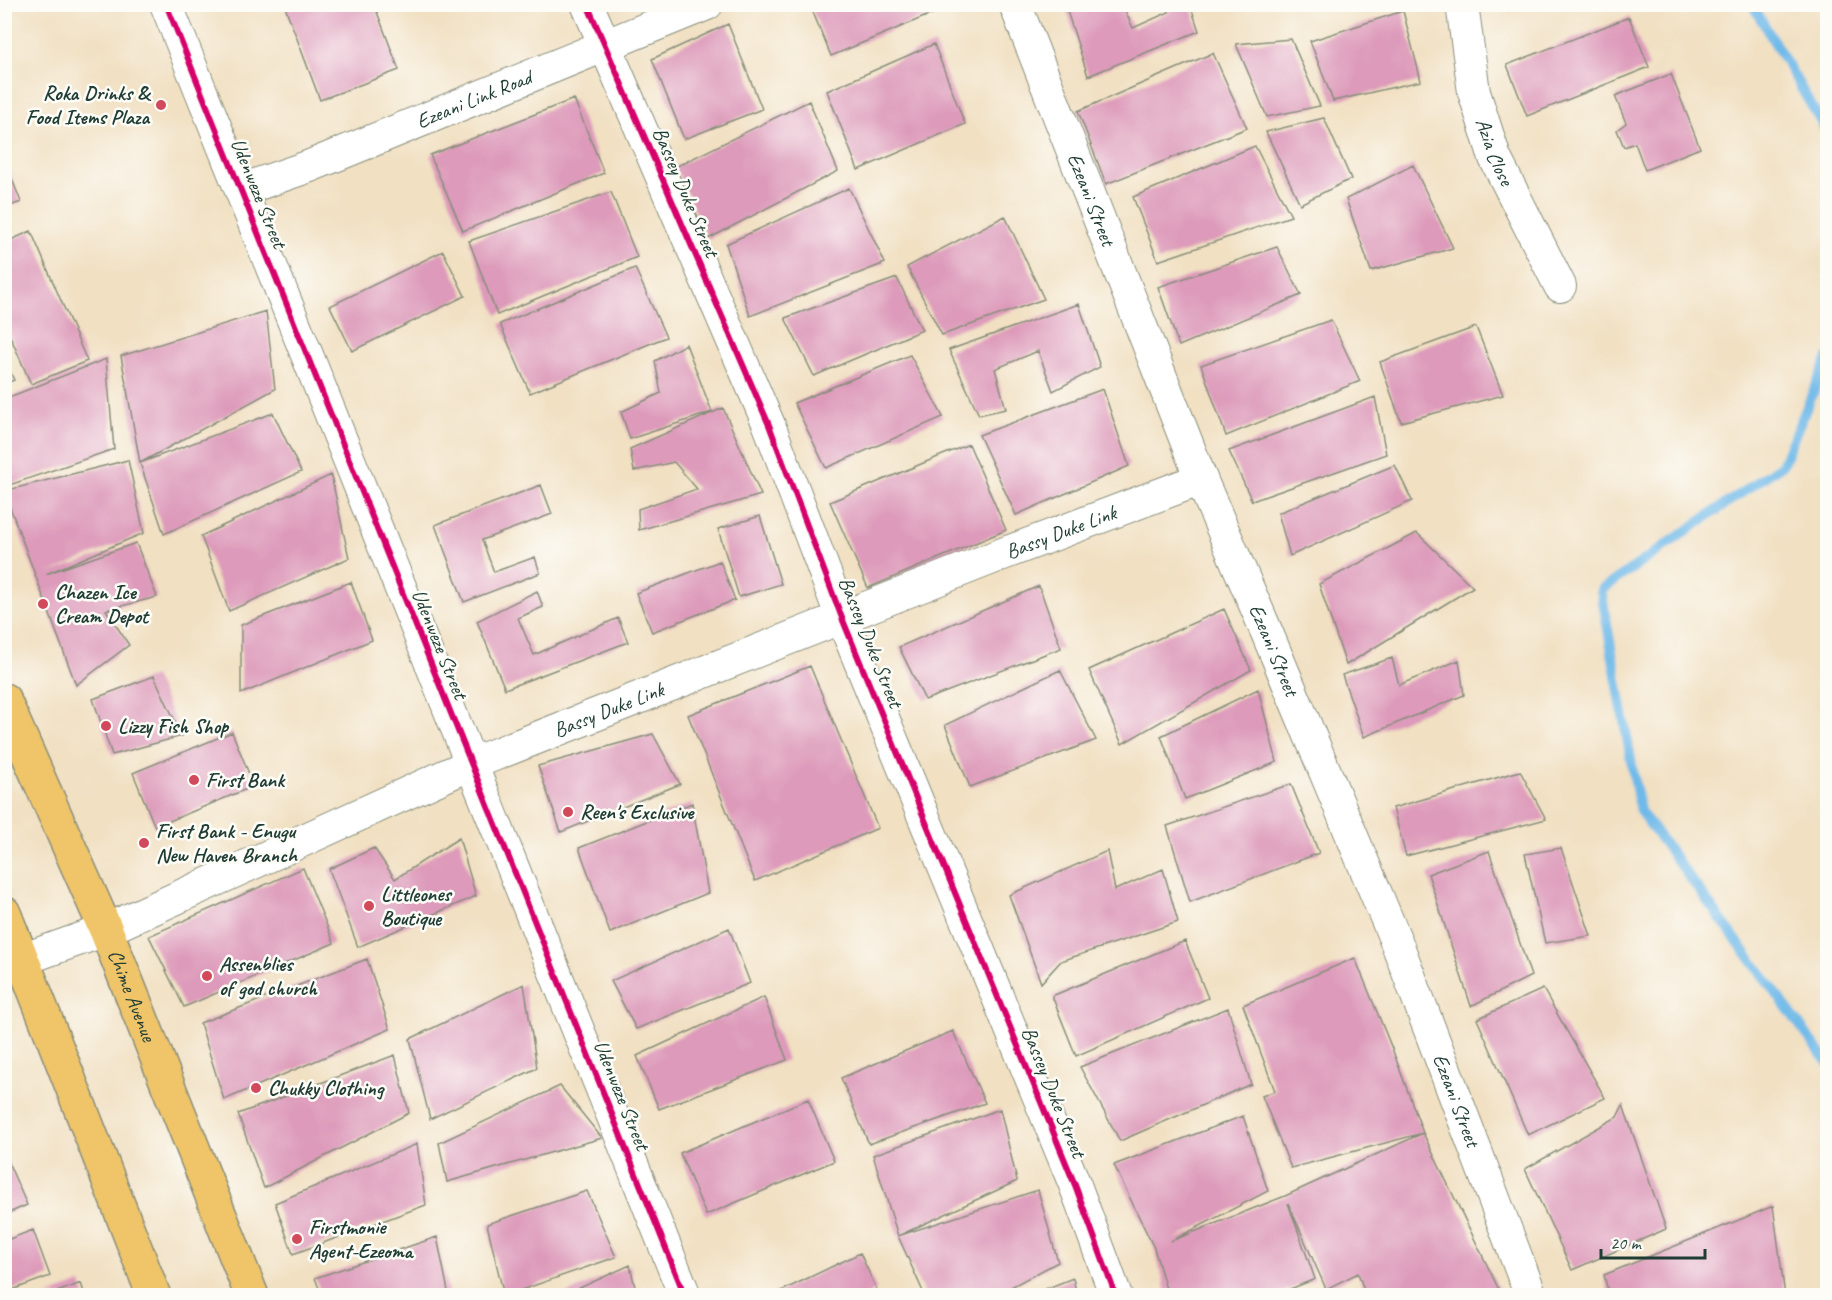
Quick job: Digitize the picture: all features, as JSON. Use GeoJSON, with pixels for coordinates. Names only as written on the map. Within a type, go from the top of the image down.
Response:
{"type":"FeatureCollection","features":[{"type":"Feature","properties":{"kind":"main road","name":"Chime Avenue"},"geometry":{"type":"LineString","coordinates":[[4,700],[106,930],[252,1296]]}},
{"type":"Feature","properties":{"kind":"main road"},"geometry":{"type":"LineString","coordinates":[[4,913],[14,962],[154,1296]]}},
{"type":"Feature","properties":{"kind":"street","name":"Udenweze Street"},"geometry":{"type":"LineString","coordinates":[[166,4],[685,1296]]}},
{"type":"Feature","properties":{"kind":"street","name":"Bassey Duke Street"},"geometry":{"type":"LineString","coordinates":[[587,4],[769,425],[842,618],[1071,1175],[1116,1296]]}},
{"type":"Feature","properties":{"kind":"street","name":"Ezeani Link Road"},"geometry":{"type":"LineString","coordinates":[[241,190],[310,166],[707,4]]}},
{"type":"Feature","properties":{"kind":"street","name":"Ezeani Street"},"geometry":{"type":"LineString","coordinates":[[1015,4],[1201,479],[1272,642],[1398,946],[1531,1296]]}},
{"type":"Feature","properties":{"kind":"street","name":"Azia Close"},"geometry":{"type":"LineString","coordinates":[[1462,4],[1474,92],[1495,158],[1560,286]]}},
{"type":"Feature","properties":{"kind":"street","name":"Bassy Duke Link"},"geometry":{"type":"LineString","coordinates":[[14,962],[106,930],[471,764],[1000,555],[1201,479]]}},
{"type":"Feature","properties":{"kind":"building"},"geometry":{"type":"Polygon","coordinates":[[[284,4],[374,4],[399,70],[320,100],[284,4]]]}},
{"type":"Feature","properties":{"kind":"building"},"geometry":{"type":"Polygon","coordinates":[[[1075,4],[1122,4],[1133,28],[1169,12],[1170,8],[1162,9],[1160,4],[1190,4],[1199,31],[1088,76],[1066,8],[1075,4]]]}},
{"type":"Feature","properties":{"kind":"building"},"geometry":{"type":"Polygon","coordinates":[[[810,5],[953,5],[831,56],[810,5]]]}},
{"type":"Feature","properties":{"kind":"building"},"geometry":{"type":"Polygon","coordinates":[[[1403,11],[1421,81],[1333,101],[1310,41],[1403,11]]]}},
{"type":"Feature","properties":{"kind":"building"},"geometry":{"type":"Polygon","coordinates":[[[1629,17],[1649,67],[1527,116],[1507,65],[1629,17]]]}},
{"type":"Feature","properties":{"kind":"building"},"geometry":{"type":"Polygon","coordinates":[[[728,24],[762,109],[684,139],[652,59],[728,24]]]}},
{"type":"Feature","properties":{"kind":"building"},"geometry":{"type":"Polygon","coordinates":[[[1291,39],[1320,106],[1267,117],[1236,44],[1291,39]]]}},
{"type":"Feature","properties":{"kind":"building"},"geometry":{"type":"Polygon","coordinates":[[[934,44],[965,124],[858,170],[827,91],[934,44]]]}},
{"type":"Feature","properties":{"kind":"building"},"geometry":{"type":"Polygon","coordinates":[[[1213,53],[1247,128],[1106,184],[1078,111],[1213,53]]]}},
{"type":"Feature","properties":{"kind":"building"},"geometry":{"type":"Polygon","coordinates":[[[1671,74],[1700,148],[1645,170],[1635,143],[1624,147],[1617,130],[1626,123],[1615,96],[1671,74]]]}},
{"type":"Feature","properties":{"kind":"building"},"geometry":{"type":"Polygon","coordinates":[[[574,99],[604,173],[463,231],[430,155],[574,99]]]}},
{"type":"Feature","properties":{"kind":"building"},"geometry":{"type":"Polygon","coordinates":[[[809,101],[838,171],[708,239],[675,167],[809,101]]]}},
{"type":"Feature","properties":{"kind":"building"},"geometry":{"type":"Polygon","coordinates":[[[1324,118],[1351,179],[1300,204],[1266,132],[1324,118]]]}},
{"type":"Feature","properties":{"kind":"building"},"geometry":{"type":"Polygon","coordinates":[[[1255,146],[1291,216],[1158,261],[1133,197],[1255,146]]]}},
{"type":"Feature","properties":{"kind":"building"},"geometry":{"type":"Polygon","coordinates":[[[5,161],[21,202],[5,208],[5,161]]]}},
{"type":"Feature","properties":{"kind":"building"},"geometry":{"type":"Polygon","coordinates":[[[1413,165],[1453,248],[1371,271],[1346,199],[1413,165]]]}},
{"type":"Feature","properties":{"kind":"building"},"geometry":{"type":"Polygon","coordinates":[[[849,188],[885,263],[750,316],[726,244],[849,188]]]}},
{"type":"Feature","properties":{"kind":"building"},"geometry":{"type":"Polygon","coordinates":[[[611,192],[637,257],[497,315],[469,241],[611,192]]]}},
{"type":"Feature","properties":{"kind":"building"},"geometry":{"type":"Polygon","coordinates":[[[1005,216],[1044,299],[942,335],[907,267],[1005,216]]]}},
{"type":"Feature","properties":{"kind":"building"},"geometry":{"type":"Polygon","coordinates":[[[31,231],[87,361],[31,384],[4,322],[4,243],[31,231]]]}},
{"type":"Feature","properties":{"kind":"building"},"geometry":{"type":"Polygon","coordinates":[[[1277,247],[1301,295],[1179,346],[1158,287],[1277,247]]]}},
{"type":"Feature","properties":{"kind":"building"},"geometry":{"type":"Polygon","coordinates":[[[443,251],[465,296],[352,351],[330,306],[443,251]]]}},
{"type":"Feature","properties":{"kind":"building"},"geometry":{"type":"Polygon","coordinates":[[[635,268],[666,337],[530,393],[500,324],[635,268]]]}},
{"type":"Feature","properties":{"kind":"building"},"geometry":{"type":"Polygon","coordinates":[[[897,278],[922,330],[814,376],[785,318],[897,278]]]}},
{"type":"Feature","properties":{"kind":"building"},"geometry":{"type":"Polygon","coordinates":[[[1079,304],[1100,367],[1053,391],[1038,351],[995,369],[1006,409],[979,415],[949,350],[1079,304]]]}},
{"type":"Feature","properties":{"kind":"building"},"geometry":{"type":"Polygon","coordinates":[[[266,311],[275,389],[140,463],[121,356],[266,311]]]}},
{"type":"Feature","properties":{"kind":"building"},"geometry":{"type":"Polygon","coordinates":[[[1331,320],[1360,381],[1226,436],[1201,365],[1331,320]]]}},
{"type":"Feature","properties":{"kind":"building"},"geometry":{"type":"Polygon","coordinates":[[[1476,327],[1503,395],[1401,422],[1380,362],[1476,327]]]}},
{"type":"Feature","properties":{"kind":"building"},"geometry":{"type":"Polygon","coordinates":[[[686,344],[712,412],[630,439],[621,412],[661,393],[655,361],[686,344]]]}},
{"type":"Feature","properties":{"kind":"building"},"geometry":{"type":"Polygon","coordinates":[[[910,355],[943,417],[826,468],[794,403],[910,355]]]}},
{"type":"Feature","properties":{"kind":"building"},"geometry":{"type":"Polygon","coordinates":[[[4,358],[14,380],[4,384],[4,358]]]}},
{"type":"Feature","properties":{"kind":"building"},"geometry":{"type":"Polygon","coordinates":[[[106,359],[114,449],[4,487],[4,399],[106,359]]]}},
{"type":"Feature","properties":{"kind":"building"},"geometry":{"type":"Polygon","coordinates":[[[1103,389],[1129,466],[1016,515],[979,435],[1103,389]]]}},
{"type":"Feature","properties":{"kind":"building"},"geometry":{"type":"Polygon","coordinates":[[[1375,397],[1386,454],[1252,501],[1229,451],[1375,397]]]}},
{"type":"Feature","properties":{"kind":"building"},"geometry":{"type":"Polygon","coordinates":[[[723,408],[761,495],[639,530],[638,509],[697,489],[674,462],[634,471],[630,449],[723,408]]]}},
{"type":"Feature","properties":{"kind":"building"},"geometry":{"type":"Polygon","coordinates":[[[273,413],[301,472],[164,534],[140,463],[273,413]]]}},
{"type":"Feature","properties":{"kind":"building"},"geometry":{"type":"Polygon","coordinates":[[[969,444],[1006,530],[868,588],[830,502],[969,444]]]}},
{"type":"Feature","properties":{"kind":"building"},"geometry":{"type":"Polygon","coordinates":[[[128,460],[144,533],[46,574],[136,543],[157,597],[106,610],[129,645],[76,685],[4,491],[128,460]]]}},
{"type":"Feature","properties":{"kind":"building"},"geometry":{"type":"Polygon","coordinates":[[[1395,465],[1412,501],[1290,556],[1278,513],[1395,465]]]}},
{"type":"Feature","properties":{"kind":"building"},"geometry":{"type":"Polygon","coordinates":[[[331,475],[349,558],[229,611],[201,536],[331,475]]]}},
{"type":"Feature","properties":{"kind":"building"},"geometry":{"type":"Polygon","coordinates":[[[541,485],[552,514],[482,540],[494,572],[535,557],[540,573],[464,602],[435,525],[541,485]]]}},
{"type":"Feature","properties":{"kind":"building"},"geometry":{"type":"Polygon","coordinates":[[[760,516],[781,584],[739,597],[718,529],[760,516]]]}},
{"type":"Feature","properties":{"kind":"building"},"geometry":{"type":"Polygon","coordinates":[[[1417,533],[1473,587],[1346,665],[1319,584],[1417,533]]]}},
{"type":"Feature","properties":{"kind":"building"},"geometry":{"type":"Polygon","coordinates":[[[720,561],[735,600],[652,632],[636,593],[720,561]]]}},
{"type":"Feature","properties":{"kind":"building"},"geometry":{"type":"Polygon","coordinates":[[[351,582],[372,640],[241,694],[241,625],[351,582]]]}},
{"type":"Feature","properties":{"kind":"building"},"geometry":{"type":"Polygon","coordinates":[[[1039,586],[1061,648],[925,700],[899,647],[1039,586]]]}},
{"type":"Feature","properties":{"kind":"building"},"geometry":{"type":"Polygon","coordinates":[[[537,591],[543,607],[518,618],[534,655],[618,618],[628,642],[505,689],[477,621],[537,591]]]}},
{"type":"Feature","properties":{"kind":"building"},"geometry":{"type":"Polygon","coordinates":[[[1224,609],[1251,670],[1122,744],[1089,670],[1224,609]]]}},
{"type":"Feature","properties":{"kind":"building"},"geometry":{"type":"Polygon","coordinates":[[[1392,658],[1399,685],[1459,660],[1464,695],[1364,737],[1342,675],[1392,658]]]}},
{"type":"Feature","properties":{"kind":"building"},"geometry":{"type":"Polygon","coordinates":[[[810,666],[878,828],[755,881],[688,715],[810,666]]]}},
{"type":"Feature","properties":{"kind":"building"},"geometry":{"type":"Polygon","coordinates":[[[1060,670],[1096,740],[970,787],[945,725],[1060,670]]]}},
{"type":"Feature","properties":{"kind":"building"},"geometry":{"type":"Polygon","coordinates":[[[154,676],[182,736],[112,755],[93,699],[154,676]]]}},
{"type":"Feature","properties":{"kind":"building"},"geometry":{"type":"Polygon","coordinates":[[[1258,689],[1277,762],[1185,799],[1161,736],[1258,689]]]}},
{"type":"Feature","properties":{"kind":"building","name":"First Bank"},"geometry":{"type":"Polygon","coordinates":[[[232,732],[254,786],[155,827],[133,773],[232,732]]]}},
{"type":"Feature","properties":{"kind":"building"},"geometry":{"type":"Polygon","coordinates":[[[653,734],[680,784],[561,832],[538,766],[653,734]]]}},
{"type":"Feature","properties":{"kind":"building"},"geometry":{"type":"Polygon","coordinates":[[[1520,771],[1546,819],[1406,856],[1393,808],[1520,771]]]}},
{"type":"Feature","properties":{"kind":"building"},"geometry":{"type":"Polygon","coordinates":[[[1291,784],[1319,853],[1190,902],[1167,826],[1291,784]]]}},
{"type":"Feature","properties":{"kind":"building"},"geometry":{"type":"Polygon","coordinates":[[[692,803],[708,893],[610,933],[579,848],[692,803]]]}},
{"type":"Feature","properties":{"kind":"building"},"geometry":{"type":"Polygon","coordinates":[[[459,838],[476,896],[358,947],[329,869],[374,848],[395,879],[459,838]]]}},
{"type":"Feature","properties":{"kind":"building"},"geometry":{"type":"Polygon","coordinates":[[[1561,848],[1591,936],[1545,943],[1525,854],[1561,848]]]}},
{"type":"Feature","properties":{"kind":"building"},"geometry":{"type":"Polygon","coordinates":[[[1107,851],[1115,890],[1163,869],[1178,922],[1061,961],[1041,983],[1009,895],[1107,851]]]}},
{"type":"Feature","properties":{"kind":"building"},"geometry":{"type":"Polygon","coordinates":[[[1489,851],[1531,976],[1471,1006],[1428,874],[1489,851]]]}},
{"type":"Feature","properties":{"kind":"building"},"geometry":{"type":"Polygon","coordinates":[[[303,868],[334,943],[184,1007],[149,936],[303,868]]]}},
{"type":"Feature","properties":{"kind":"building"},"geometry":{"type":"Polygon","coordinates":[[[729,928],[750,983],[636,1029],[611,981],[729,928]]]}},
{"type":"Feature","properties":{"kind":"building"},"geometry":{"type":"Polygon","coordinates":[[[1185,941],[1208,998],[1076,1056],[1052,996],[1185,941]]]}},
{"type":"Feature","properties":{"kind":"building"},"geometry":{"type":"Polygon","coordinates":[[[1355,958],[1423,1133],[1291,1168],[1262,1096],[1275,1091],[1243,1005],[1355,958]]]}},
{"type":"Feature","properties":{"kind":"building"},"geometry":{"type":"Polygon","coordinates":[[[367,959],[390,1029],[224,1100],[200,1023],[367,959]]]}},
{"type":"Feature","properties":{"kind":"building"},"geometry":{"type":"Polygon","coordinates":[[[524,984],[537,1068],[430,1119],[410,1039],[524,984]]]}},
{"type":"Feature","properties":{"kind":"building"},"geometry":{"type":"Polygon","coordinates":[[[1543,989],[1605,1098],[1528,1135],[1477,1019],[1543,989]]]}},
{"type":"Feature","properties":{"kind":"building"},"geometry":{"type":"Polygon","coordinates":[[[764,997],[787,1060],[659,1109],[637,1056],[764,997]]]}},
{"type":"Feature","properties":{"kind":"building"},"geometry":{"type":"Polygon","coordinates":[[[1228,1008],[1251,1084],[1120,1141],[1080,1067],[1228,1008]]]}},
{"type":"Feature","properties":{"kind":"building"},"geometry":{"type":"Polygon","coordinates":[[[953,1031],[985,1103],[869,1144],[841,1078],[953,1031]]]}},
{"type":"Feature","properties":{"kind":"building"},"geometry":{"type":"Polygon","coordinates":[[[395,1055],[409,1113],[264,1188],[238,1114],[395,1055]]]}},
{"type":"Feature","properties":{"kind":"building"},"geometry":{"type":"Polygon","coordinates":[[[560,1086],[602,1138],[447,1182],[439,1143],[560,1086]]]}},
{"type":"Feature","properties":{"kind":"building"},"geometry":{"type":"Polygon","coordinates":[[[808,1099],[834,1161],[706,1215],[680,1153],[808,1099]]]}},
{"type":"Feature","properties":{"kind":"building"},"geometry":{"type":"Polygon","coordinates":[[[1623,1105],[1666,1229],[1572,1270],[1525,1169],[1617,1117],[1623,1105]]]}},
{"type":"Feature","properties":{"kind":"building"},"geometry":{"type":"Polygon","coordinates":[[[1000,1109],[1017,1181],[898,1236],[873,1155],[1000,1109]]]}},
{"type":"Feature","properties":{"kind":"building"},"geometry":{"type":"Polygon","coordinates":[[[1243,1116],[1268,1191],[1171,1241],[1285,1196],[1423,1133],[1502,1296],[1366,1296],[1358,1273],[1326,1289],[1288,1203],[1315,1279],[1273,1296],[1168,1296],[1154,1248],[1114,1165],[1243,1116]]]}},
{"type":"Feature","properties":{"kind":"building"},"geometry":{"type":"Polygon","coordinates":[[[417,1144],[426,1205],[293,1254],[275,1203],[417,1144]]]}},
{"type":"Feature","properties":{"kind":"building"},"geometry":{"type":"Polygon","coordinates":[[[4,1153],[27,1205],[4,1215],[4,1153]]]}},
{"type":"Feature","properties":{"kind":"building"},"geometry":{"type":"Polygon","coordinates":[[[1038,1190],[1058,1262],[994,1296],[925,1296],[898,1236],[1038,1190]]]}},
{"type":"Feature","properties":{"kind":"building"},"geometry":{"type":"Polygon","coordinates":[[[587,1191],[616,1257],[504,1296],[487,1224],[587,1191]]]}},
{"type":"Feature","properties":{"kind":"building"},"geometry":{"type":"Polygon","coordinates":[[[1773,1206],[1785,1296],[1609,1296],[1604,1275],[1773,1206]]]}},
{"type":"Feature","properties":{"kind":"building"},"geometry":{"type":"Polygon","coordinates":[[[33,1230],[50,1276],[4,1293],[4,1241],[33,1230]]]}},
{"type":"Feature","properties":{"kind":"building"},"geometry":{"type":"Polygon","coordinates":[[[437,1237],[449,1296],[322,1296],[315,1278],[437,1237]]]}},
{"type":"Feature","properties":{"kind":"building"},"geometry":{"type":"Polygon","coordinates":[[[860,1253],[877,1290],[865,1296],[771,1296],[860,1253]]]}},
{"type":"Feature","properties":{"kind":"building"},"geometry":{"type":"Polygon","coordinates":[[[630,1265],[637,1296],[562,1296],[630,1265]]]}},
{"type":"Feature","properties":{"kind":"building"},"geometry":{"type":"Polygon","coordinates":[[[1073,1278],[1077,1296],[1030,1296],[1030,1295],[1073,1278]]]}},
{"type":"Feature","properties":{"kind":"building"},"geometry":{"type":"Polygon","coordinates":[[[81,1283],[85,1296],[49,1296],[49,1295],[81,1283]]]}},
{"type":"Feature","properties":{"kind":"waterway"},"geometry":{"type":"LineString","coordinates":[[1752,4],[1828,134]]}},
{"type":"Feature","properties":{"kind":"waterway"},"geometry":{"type":"LineString","coordinates":[[1828,358],[1782,465],[1601,590],[1640,811],[1828,1063]]}},
{"type":"Feature","properties":{"kind":"cycle path"},"geometry":{"type":"LineString","coordinates":[[166,4],[685,1296]]}},
{"type":"Feature","properties":{"kind":"cycle path"},"geometry":{"type":"LineString","coordinates":[[587,4],[769,425],[842,618],[1075,1185],[1116,1296]]}},
{"type":"Feature","properties":{"kind":"place","name":"Roka Drinks & Food Items Plaza"},"geometry":{"type":"Point","coordinates":[161,105]}},
{"type":"Feature","properties":{"kind":"place","name":"Chazen Ice Cream Depot"},"geometry":{"type":"Point","coordinates":[43,604]}},
{"type":"Feature","properties":{"kind":"place","name":"Lizzy Fish Shop"},"geometry":{"type":"Point","coordinates":[106,726]}},
{"type":"Feature","properties":{"kind":"place","name":"First Bank"},"geometry":{"type":"Point","coordinates":[194,780]}},
{"type":"Feature","properties":{"kind":"place","name":"Reen's Exclusive"},"geometry":{"type":"Point","coordinates":[568,812]}},
{"type":"Feature","properties":{"kind":"place","name":"First Bank - Enugu New Haven Branch"},"geometry":{"type":"Point","coordinates":[144,843]}},
{"type":"Feature","properties":{"kind":"place","name":"Littleones Boutique"},"geometry":{"type":"Point","coordinates":[369,906]}},
{"type":"Feature","properties":{"kind":"place","name":"Assenblies of god church"},"geometry":{"type":"Point","coordinates":[207,976]}},
{"type":"Feature","properties":{"kind":"place","name":"Chukky Clothing"},"geometry":{"type":"Point","coordinates":[256,1088]}},
{"type":"Feature","properties":{"kind":"place","name":"Firstmonie Agent-Ezeoma"},"geometry":{"type":"Point","coordinates":[297,1239]}}]}
